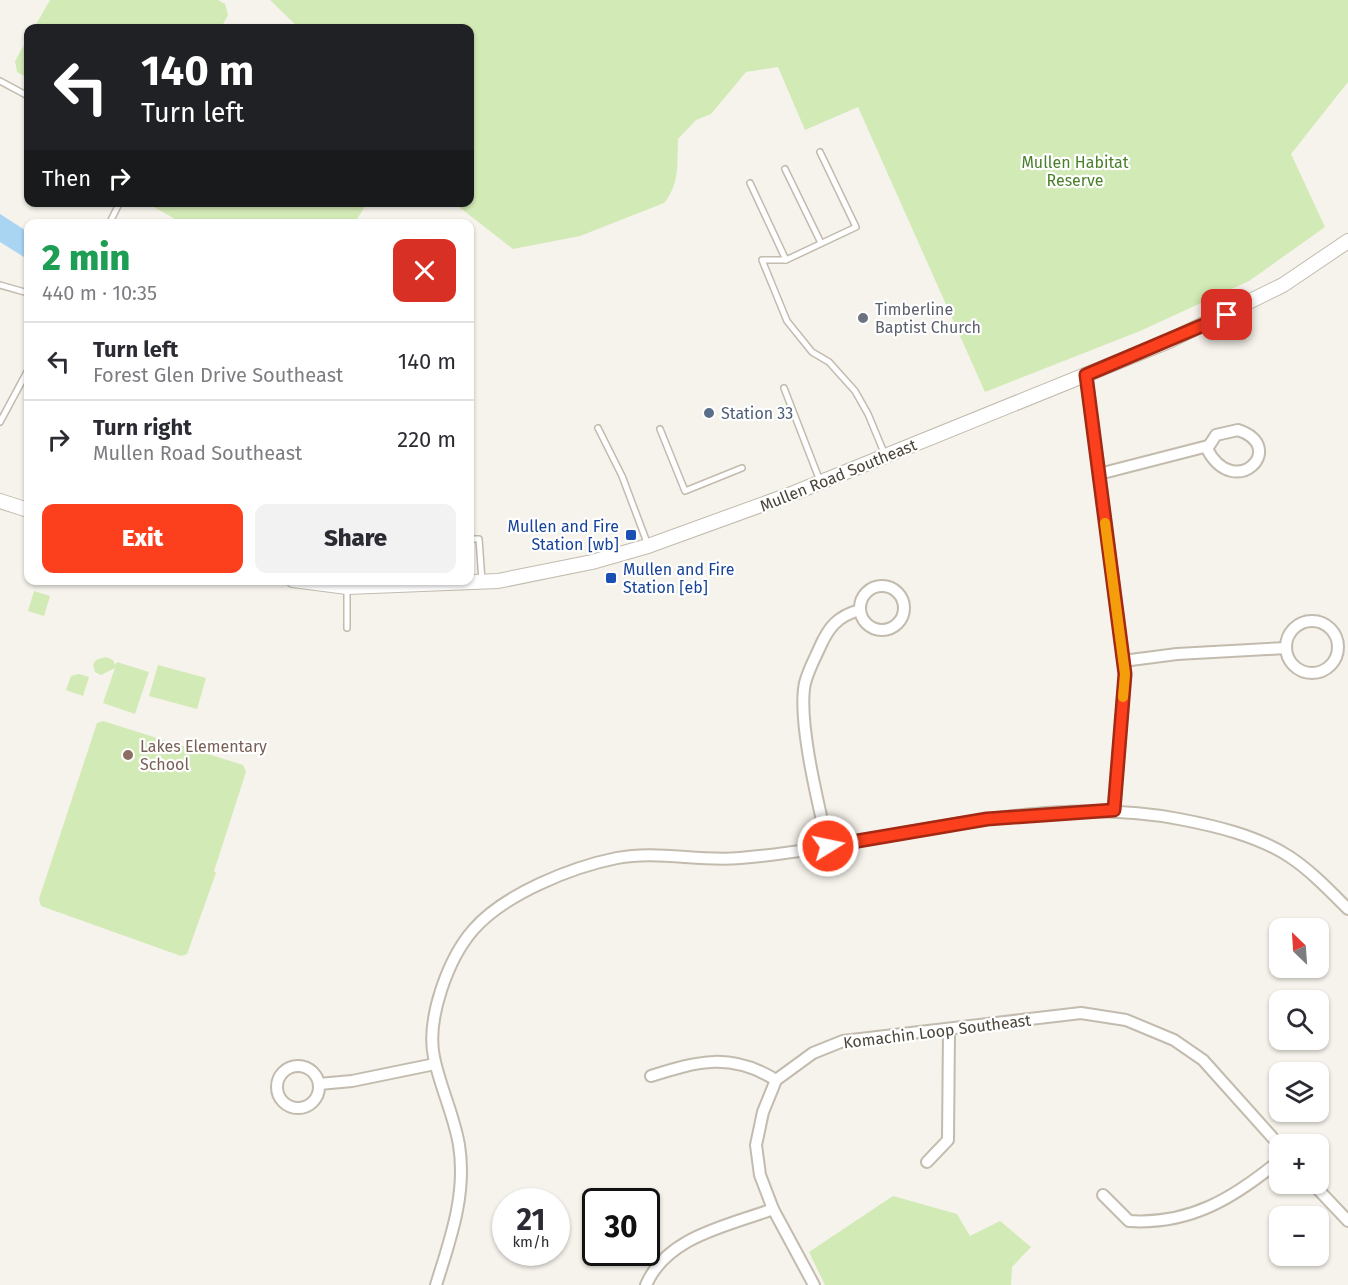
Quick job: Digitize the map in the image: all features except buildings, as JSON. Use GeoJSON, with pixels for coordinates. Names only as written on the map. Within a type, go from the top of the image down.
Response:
{"type":"FeatureCollection","features":[{"type":"Feature","properties":{"kind":"street","name":"Mullen Road Southeast"},"geometry":{"type":"LineString","coordinates":[[474,582],[543,573],[648,546],[821,482],[1086,375],[1227,315],[1283,285],[1348,241]]}},
{"type":"Feature","properties":{"kind":"street"},"geometry":{"type":"LineString","coordinates":[[1086,375],[1125,674],[1114,810]]}},
{"type":"Feature","properties":{"kind":"street"},"geometry":{"type":"LineString","coordinates":[[1099,474],[1208,446],[1216,435],[1238,430],[1249,434],[1261,449],[1254,465],[1242,472],[1229,472],[1218,467],[1207,450],[1208,446]]}},
{"type":"Feature","properties":{"kind":"street"},"geometry":{"type":"LineString","coordinates":[[0,501],[24,509]]}},
{"type":"Feature","properties":{"kind":"street","name":"Mullen Road Southeast"},"geometry":{"type":"LineString","coordinates":[[328,585],[347,588],[414,585]]}},
{"type":"Feature","properties":{"kind":"street"},"geometry":{"type":"LineString","coordinates":[[880,585],[893,588],[899,593],[904,605],[904,612],[897,624],[885,630],[878,630],[866,623],[860,610],[860,603],[867,591],[880,585]]}},
{"type":"Feature","properties":{"kind":"street"},"geometry":{"type":"LineString","coordinates":[[828,846],[810,759],[803,702],[805,683],[830,627],[846,614],[860,610]]}},
{"type":"Feature","properties":{"kind":"street"},"geometry":{"type":"LineString","coordinates":[[1307,621],[1328,626],[1337,639],[1338,646],[1330,666],[1324,670],[1309,673],[1296,667],[1286,648],[1289,634],[1294,628],[1307,621]]}},
{"type":"Feature","properties":{"kind":"street"},"geometry":{"type":"LineString","coordinates":[[1123,661],[1177,654],[1286,648]]}},
{"type":"Feature","properties":{"kind":"street"},"geometry":{"type":"LineString","coordinates":[[436,1285],[452,1235],[461,1178],[459,1145],[433,1053],[434,1027],[446,975],[475,928],[521,894],[580,868],[617,858],[650,854],[737,859],[987,819],[1114,810],[1177,819],[1231,831],[1288,855],[1348,909]]}},
{"type":"Feature","properties":{"kind":"street","name":"Komachin Loop Southeast"},"geometry":{"type":"LineString","coordinates":[[776,1080],[813,1053],[843,1041],[1081,1013],[1101,1015],[1143,1025],[1174,1040],[1203,1060],[1269,1134]]}},
{"type":"Feature","properties":{"kind":"street"},"geometry":{"type":"LineString","coordinates":[[927,1162],[948,1140],[948,1030]]}},
{"type":"Feature","properties":{"kind":"street"},"geometry":{"type":"LineString","coordinates":[[651,1076],[686,1065],[716,1061],[743,1064],[776,1080],[763,1112],[756,1145],[760,1175],[773,1209],[814,1285]]}},
{"type":"Feature","properties":{"kind":"street"},"geometry":{"type":"LineString","coordinates":[[319,1084],[352,1081],[435,1064]]}},
{"type":"Feature","properties":{"kind":"street"},"geometry":{"type":"LineString","coordinates":[[1103,1195],[1129,1221],[1153,1222],[1182,1218],[1199,1213],[1241,1191],[1269,1169]]}},
{"type":"Feature","properties":{"kind":"street"},"geometry":{"type":"LineString","coordinates":[[1322,1194],[1348,1221]]}},
{"type":"Feature","properties":{"kind":"street"},"geometry":{"type":"LineString","coordinates":[[646,1285],[656,1268],[683,1244],[773,1209]]}},
{"type":"Feature","properties":{"kind":"lane"},"geometry":{"type":"LineString","coordinates":[[0,81],[24,94]]}},
{"type":"Feature","properties":{"kind":"lane"},"geometry":{"type":"LineString","coordinates":[[820,152],[856,227],[786,260],[762,260],[787,321],[812,352],[829,362],[855,391],[868,414],[886,456]]}},
{"type":"Feature","properties":{"kind":"lane"},"geometry":{"type":"LineString","coordinates":[[785,169],[821,243]]}},
{"type":"Feature","properties":{"kind":"lane"},"geometry":{"type":"LineString","coordinates":[[750,183],[786,260]]}},
{"type":"Feature","properties":{"kind":"lane"},"geometry":{"type":"LineString","coordinates":[[0,285],[24,292]]}},
{"type":"Feature","properties":{"kind":"lane"},"geometry":{"type":"LineString","coordinates":[[0,422],[24,377]]}},
{"type":"Feature","properties":{"kind":"lane"},"geometry":{"type":"LineString","coordinates":[[784,388],[821,482]]}},
{"type":"Feature","properties":{"kind":"lane"},"geometry":{"type":"LineString","coordinates":[[598,428],[622,476],[648,546]]}},
{"type":"Feature","properties":{"kind":"lane"},"geometry":{"type":"LineString","coordinates":[[660,429],[685,491],[742,468]]}},
{"type":"Feature","properties":{"kind":"lane"},"geometry":{"type":"LineString","coordinates":[[474,539],[479,539],[482,582]]}},
{"type":"Feature","properties":{"kind":"lane"},"geometry":{"type":"LineString","coordinates":[[347,588],[347,628]]}},
{"type":"Feature","properties":{"kind":"green space"},"geometry":{"type":"Polygon","coordinates":[[[50,0],[218,0],[225,4],[228,15],[223,24],[36,24],[50,0]]]}},
{"type":"Feature","properties":{"kind":"green space","name":"Mullen Habitat Reserve"},"geometry":{"type":"Polygon","coordinates":[[[270,0],[1348,0],[1348,82],[1291,154],[1325,227],[1249,281],[1140,331],[985,392],[858,107],[805,130],[778,67],[746,72],[711,114],[696,120],[678,139],[675,181],[664,203],[580,236],[513,249],[459,207],[474,207],[474,24],[295,24],[270,0]]]}},
{"type":"Feature","properties":{"kind":"green space"},"geometry":{"type":"Polygon","coordinates":[[[24,45],[24,76],[17,72],[15,61],[24,45]]]}},
{"type":"Feature","properties":{"kind":"green space"},"geometry":{"type":"Polygon","coordinates":[[[154,207],[365,207],[357,219],[175,219],[154,207]]]}},
{"type":"Feature","properties":{"kind":"green space"},"geometry":{"type":"Polygon","coordinates":[[[34,591],[50,596],[44,616],[28,611],[34,591]]]}},
{"type":"Feature","properties":{"kind":"green space"},"geometry":{"type":"Polygon","coordinates":[[[106,657],[113,660],[115,665],[117,662],[149,672],[135,714],[103,703],[115,668],[101,675],[95,672],[93,665],[96,660],[106,657]]]}},
{"type":"Feature","properties":{"kind":"green space"},"geometry":{"type":"Polygon","coordinates":[[[158,665],[206,678],[197,709],[149,696],[158,665]]]}},
{"type":"Feature","properties":{"kind":"green space"},"geometry":{"type":"Polygon","coordinates":[[[79,674],[89,677],[83,696],[66,690],[71,676],[79,674]]]}},
{"type":"Feature","properties":{"kind":"green space"},"geometry":{"type":"Polygon","coordinates":[[[103,721],[243,765],[246,772],[214,871],[216,873],[187,954],[181,956],[41,906],[39,899],[97,723],[103,721]]]}},
{"type":"Feature","properties":{"kind":"green space"},"geometry":{"type":"Polygon","coordinates":[[[893,1196],[957,1214],[970,1236],[1000,1221],[1031,1247],[1012,1267],[1011,1285],[825,1285],[809,1252],[893,1196]]]}},
{"type":"Feature","properties":{"kind":"water"},"geometry":{"type":"Polygon","coordinates":[[[0,214],[24,229],[24,257],[0,242],[0,214]]]}},
{"type":"Feature","properties":{"kind":"slow traffic"},"geometry":{"type":"LineString","coordinates":[[1105,523],[1125,674],[1123,697]]}},
{"type":"Feature","properties":{"kind":"place","name":"Timberline Baptist Church"},"geometry":{"type":"Point","coordinates":[863,318]}},
{"type":"Feature","properties":{"kind":"place","name":"Station 33"},"geometry":{"type":"Point","coordinates":[709,413]}},
{"type":"Feature","properties":{"kind":"place","name":"Mullen and Fire Station [wb]"},"geometry":{"type":"Point","coordinates":[631,535]}},
{"type":"Feature","properties":{"kind":"place","name":"Mullen and Fire Station [eb]"},"geometry":{"type":"Point","coordinates":[611,578]}},
{"type":"Feature","properties":{"kind":"place","name":"Lakes Elementary School"},"geometry":{"type":"Point","coordinates":[128,755]}},
{"type":"Feature","properties":{"kind":"route"},"geometry":{"type":"LineString","coordinates":[[828,846],[987,819],[1114,810],[1125,674],[1086,375],[1169,342],[1227,315]]}}]}
